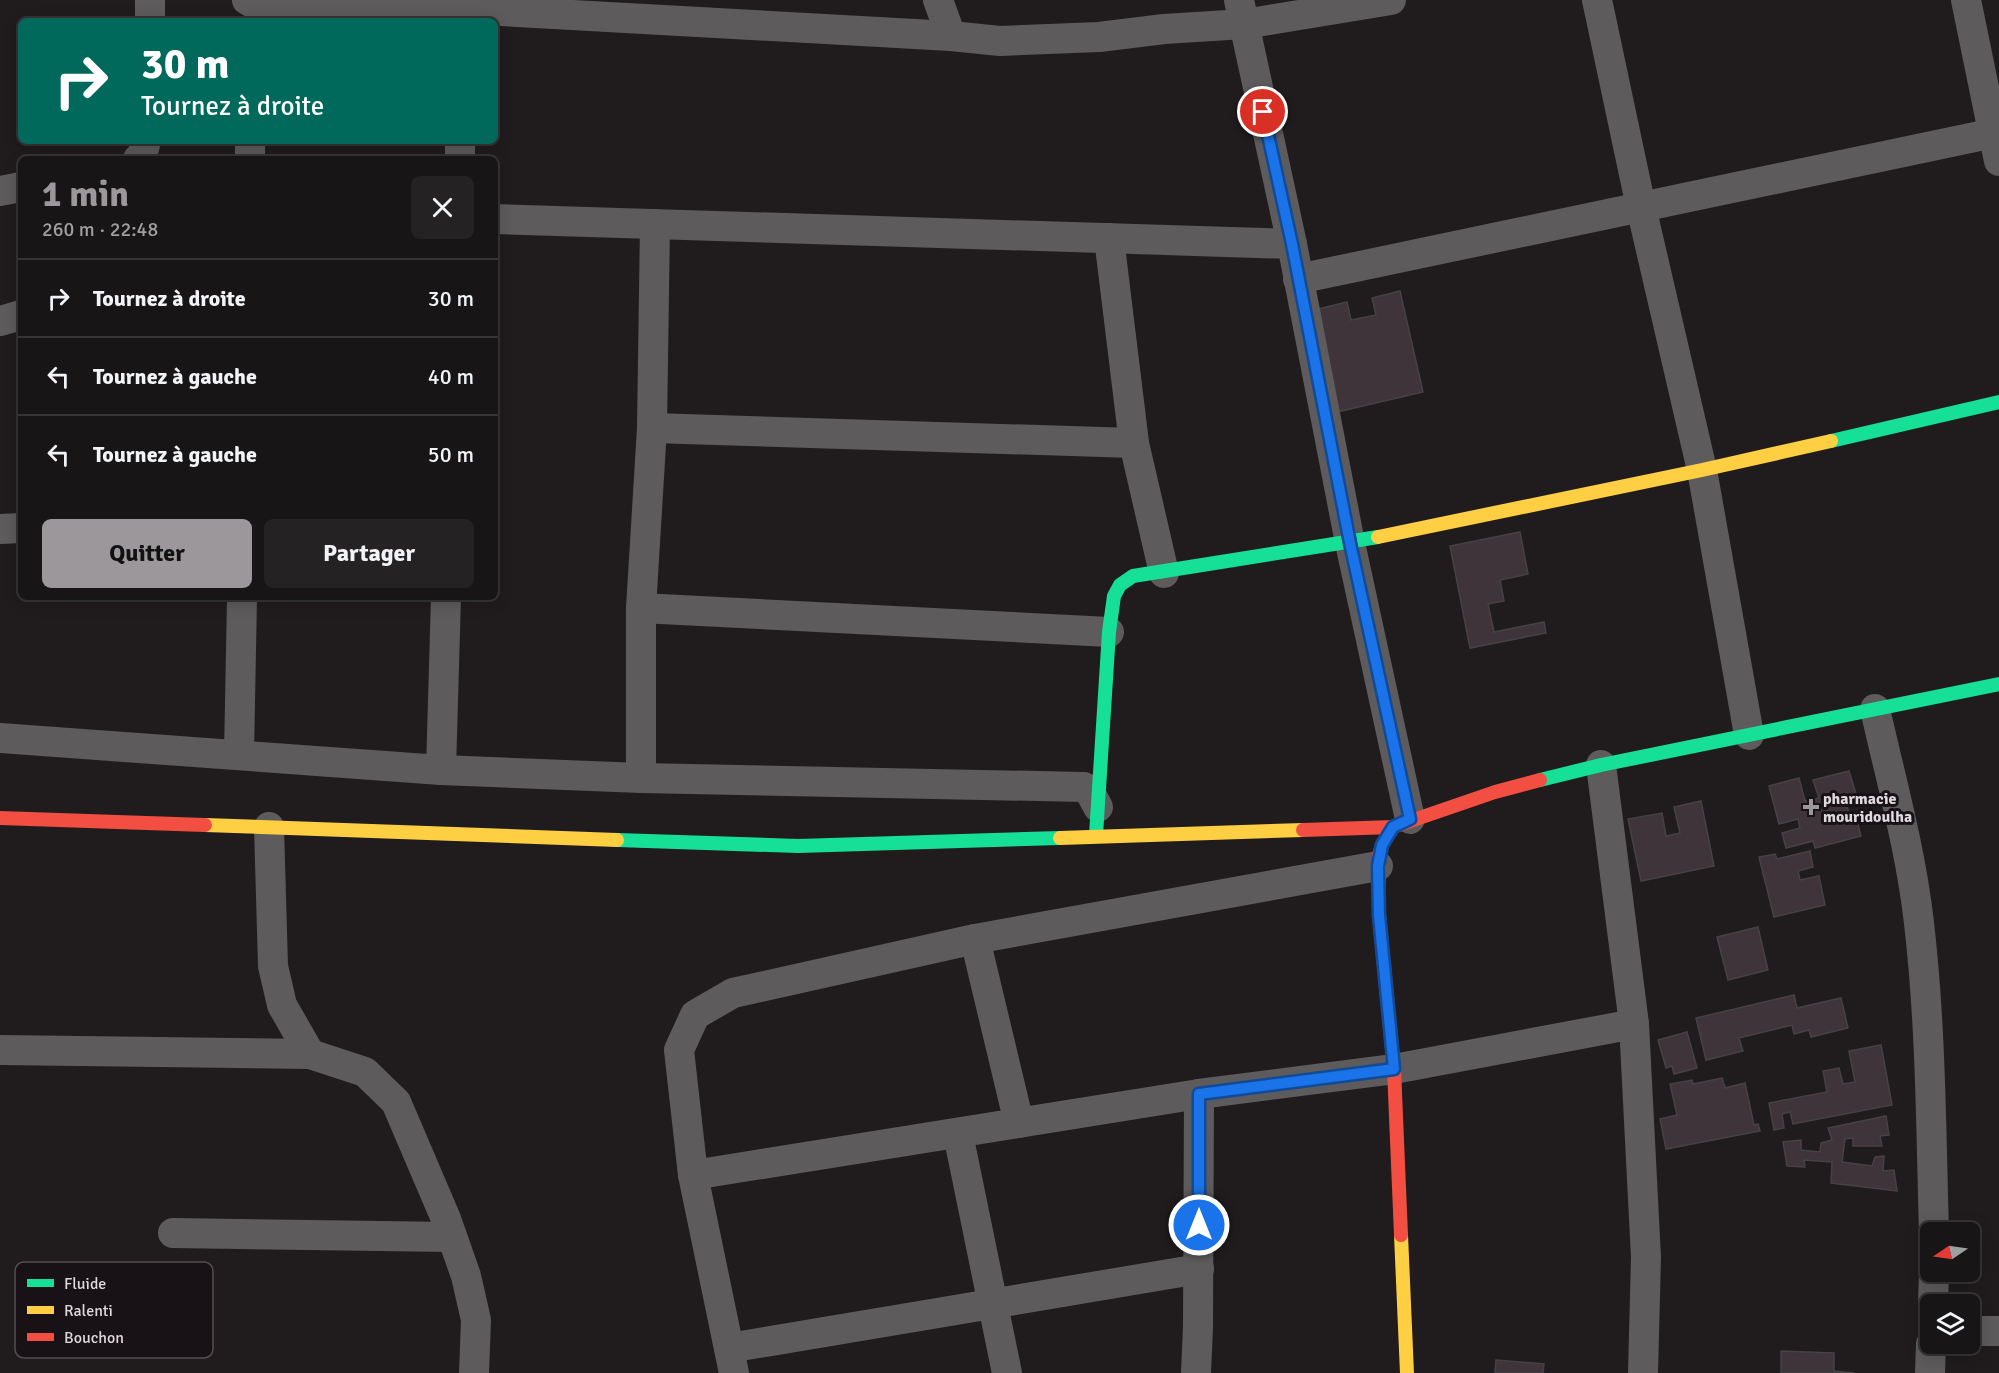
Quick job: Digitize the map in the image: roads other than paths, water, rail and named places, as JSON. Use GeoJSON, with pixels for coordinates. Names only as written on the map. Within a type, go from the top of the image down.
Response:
{"type":"FeatureCollection","features":[{"type":"Feature","properties":{"kind":"street"},"geometry":{"type":"LineString","coordinates":[[150,0],[150,18]]}},
{"type":"Feature","properties":{"kind":"street"},"geometry":{"type":"LineString","coordinates":[[938,0],[951,36]]}},
{"type":"Feature","properties":{"kind":"street"},"geometry":{"type":"LineString","coordinates":[[250,8],[393,3],[465,16],[951,36],[1022,41],[1099,37],[1164,29],[1242,12],[1391,0]]}},
{"type":"Feature","properties":{"kind":"street"},"geometry":{"type":"LineString","coordinates":[[1597,0],[1641,207],[1702,470],[1749,735]]}},
{"type":"Feature","properties":{"kind":"street"},"geometry":{"type":"LineString","coordinates":[[1299,279],[1641,207],[1997,142],[1966,0]]}},
{"type":"Feature","properties":{"kind":"street"},"geometry":{"type":"LineString","coordinates":[[1242,12],[1299,279],[1402,823]]}},
{"type":"Feature","properties":{"kind":"street"},"geometry":{"type":"LineString","coordinates":[[0,191],[18,188]]}},
{"type":"Feature","properties":{"kind":"street"},"geometry":{"type":"LineString","coordinates":[[498,219],[1292,244]]}},
{"type":"Feature","properties":{"kind":"street"},"geometry":{"type":"LineString","coordinates":[[641,778],[642,608],[652,428],[655,224]]}},
{"type":"Feature","properties":{"kind":"street"},"geometry":{"type":"LineString","coordinates":[[1109,238],[1134,443],[1164,573]]}},
{"type":"Feature","properties":{"kind":"street"},"geometry":{"type":"LineString","coordinates":[[0,321],[18,316]]}},
{"type":"Feature","properties":{"kind":"street"},"geometry":{"type":"LineString","coordinates":[[1097,821],[1109,632],[1114,596],[1120,585],[1133,576],[1350,543],[1702,470],[1999,402]]}},
{"type":"Feature","properties":{"kind":"street"},"geometry":{"type":"LineString","coordinates":[[652,428],[1134,443]]}},
{"type":"Feature","properties":{"kind":"street"},"geometry":{"type":"LineString","coordinates":[[0,529],[18,528]]}},
{"type":"Feature","properties":{"kind":"street"},"geometry":{"type":"LineString","coordinates":[[239,755],[242,600]]}},
{"type":"Feature","properties":{"kind":"street"},"geometry":{"type":"LineString","coordinates":[[441,770],[446,600]]}},
{"type":"Feature","properties":{"kind":"street"},"geometry":{"type":"LineString","coordinates":[[642,608],[1109,632]]}},
{"type":"Feature","properties":{"kind":"street"},"geometry":{"type":"LineString","coordinates":[[0,818],[798,846],[1097,821],[1402,823],[1495,792],[1601,765],[1999,684]]}},
{"type":"Feature","properties":{"kind":"street"},"geometry":{"type":"LineString","coordinates":[[1875,709],[1909,856],[1919,922],[1926,1005],[1934,1222]]}},
{"type":"Feature","properties":{"kind":"street"},"geometry":{"type":"LineString","coordinates":[[0,738],[441,770],[641,778],[1084,787],[1091,795],[1097,821]]}},
{"type":"Feature","properties":{"kind":"street"},"geometry":{"type":"LineString","coordinates":[[1601,765],[1634,1024],[1646,1257],[1643,1373]]}},
{"type":"Feature","properties":{"kind":"street"},"geometry":{"type":"LineString","coordinates":[[1402,823],[1382,845],[1378,866],[1379,915],[1394,1069],[1407,1373]]}},
{"type":"Feature","properties":{"kind":"street"},"geometry":{"type":"LineString","coordinates":[[269,827],[273,966],[282,1005],[310,1054]]}},
{"type":"Feature","properties":{"kind":"street"},"geometry":{"type":"LineString","coordinates":[[1199,1269],[992,1304],[731,1361],[693,1175],[679,1050],[695,1015],[733,993],[975,939],[1378,866]]}},
{"type":"Feature","properties":{"kind":"street"},"geometry":{"type":"LineString","coordinates":[[975,939],[1019,1123]]}},
{"type":"Feature","properties":{"kind":"street"},"geometry":{"type":"LineString","coordinates":[[693,1175],[1199,1094],[1394,1069],[1634,1024]]}},
{"type":"Feature","properties":{"kind":"street"},"geometry":{"type":"LineString","coordinates":[[0,1050],[310,1054],[364,1072],[396,1102],[446,1219],[466,1276],[476,1320],[474,1373]]}},
{"type":"Feature","properties":{"kind":"street"},"geometry":{"type":"LineString","coordinates":[[1196,1373],[1199,1269],[1199,1094]]}},
{"type":"Feature","properties":{"kind":"street"},"geometry":{"type":"LineString","coordinates":[[958,1134],[1007,1373]]}},
{"type":"Feature","properties":{"kind":"street"},"geometry":{"type":"LineString","coordinates":[[173,1233],[452,1237]]}},
{"type":"Feature","properties":{"kind":"street"},"geometry":{"type":"LineString","coordinates":[[1980,1331],[1999,1331]]}},
{"type":"Feature","properties":{"kind":"street"},"geometry":{"type":"LineString","coordinates":[[1930,1373],[1931,1354]]}},
{"type":"Feature","properties":{"kind":"place","name":"pharmacie mouridoulha"},"geometry":{"type":"Point","coordinates":[1811,807]}}]}
